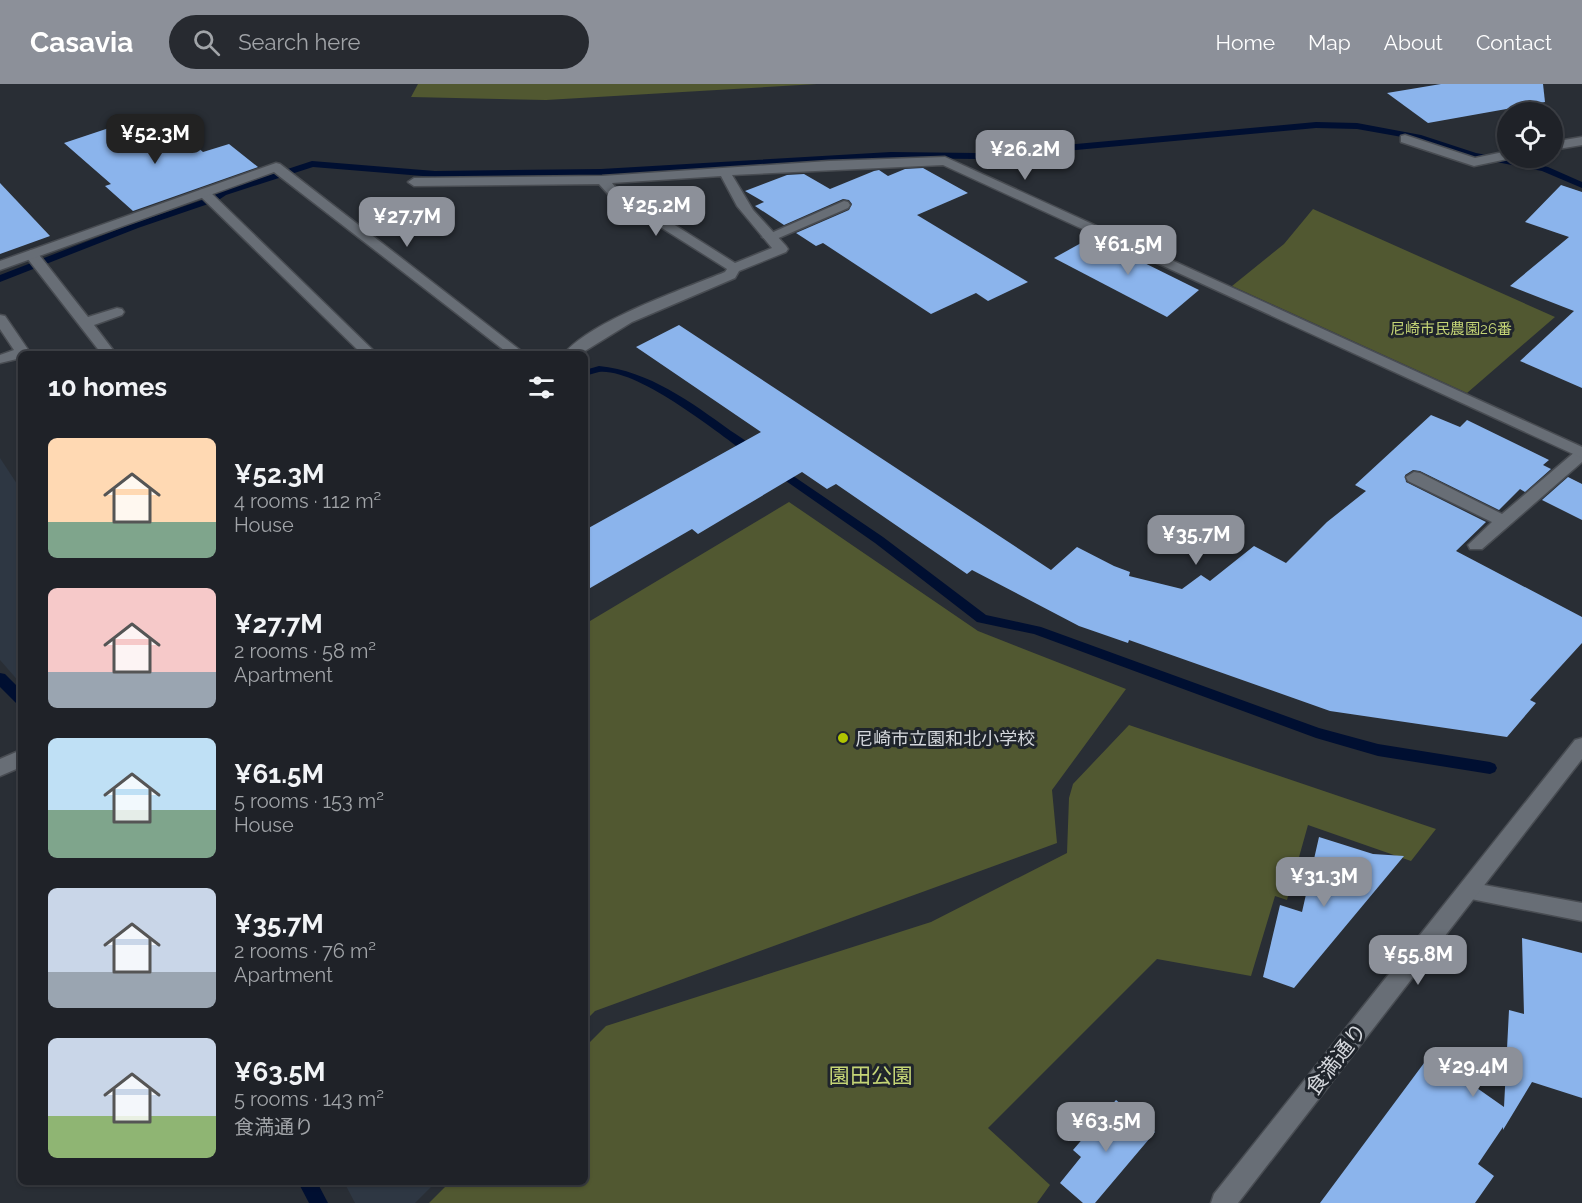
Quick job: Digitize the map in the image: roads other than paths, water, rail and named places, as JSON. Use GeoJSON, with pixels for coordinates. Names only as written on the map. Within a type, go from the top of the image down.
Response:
{"type":"FeatureCollection","features":[{"type":"Feature","properties":{"kind":"street"},"geometry":{"type":"LineString","coordinates":[[1405,139],[1474,162],[1497,157]]}},
{"type":"Feature","properties":{"kind":"street"},"geometry":{"type":"LineString","coordinates":[[1563,144],[1582,141]]}},
{"type":"Feature","properties":{"kind":"street"},"geometry":{"type":"LineString","coordinates":[[414,182],[602,180],[829,165],[945,161],[1582,454],[1476,545]]}},
{"type":"Feature","properties":{"kind":"street"},"geometry":{"type":"LineString","coordinates":[[0,266],[276,167],[514,351]]}},
{"type":"Feature","properties":{"kind":"street"},"geometry":{"type":"LineString","coordinates":[[575,351],[590,338],[644,311],[730,274],[734,268],[781,249],[746,212],[733,193],[725,172]]}},
{"type":"Feature","properties":{"kind":"street"},"geometry":{"type":"LineString","coordinates":[[602,180],[612,191],[734,268]]}},
{"type":"Feature","properties":{"kind":"street"},"geometry":{"type":"LineString","coordinates":[[204,194],[367,351]]}},
{"type":"Feature","properties":{"kind":"street"},"geometry":{"type":"LineString","coordinates":[[770,237],[844,205]]}},
{"type":"Feature","properties":{"kind":"street"},"geometry":{"type":"LineString","coordinates":[[31,254],[106,350]]}},
{"type":"Feature","properties":{"kind":"street"},"geometry":{"type":"LineString","coordinates":[[85,323],[117,312]]}},
{"type":"Feature","properties":{"kind":"street"},"geometry":{"type":"LineString","coordinates":[[0,319],[22,351]]}},
{"type":"Feature","properties":{"kind":"street"},"geometry":{"type":"LineString","coordinates":[[2,359],[18,354]]}},
{"type":"Feature","properties":{"kind":"street"},"geometry":{"type":"LineString","coordinates":[[1414,477],[1504,521]]}},
{"type":"Feature","properties":{"kind":"street","name":"食満通り"},"geometry":{"type":"LineString","coordinates":[[1223,1203],[1582,745]]}},
{"type":"Feature","properties":{"kind":"street"},"geometry":{"type":"LineString","coordinates":[[0,768],[18,759]]}},
{"type":"Feature","properties":{"kind":"street"},"geometry":{"type":"LineString","coordinates":[[1468,891],[1582,912]]}},
{"type":"Feature","properties":{"kind":"waterway"},"geometry":{"type":"LineString","coordinates":[[0,279],[135,226],[214,199],[223,193],[312,164],[435,174],[601,172],[891,155],[977,156],[1316,125],[1357,126],[1421,138],[1474,155],[1545,169],[1582,185]]}},
{"type":"Feature","properties":{"kind":"waterway"},"geometry":{"type":"LineString","coordinates":[[588,372],[599,369],[636,377],[701,415],[754,453]]}},
{"type":"Feature","properties":{"kind":"waterway"},"geometry":{"type":"LineString","coordinates":[[777,469],[879,540],[982,619],[1036,630],[1316,733],[1378,750],[1490,768]]}},
{"type":"Feature","properties":{"kind":"waterway"},"geometry":{"type":"LineString","coordinates":[[0,678],[18,696]]}},
{"type":"Feature","properties":{"kind":"waterway"},"geometry":{"type":"LineString","coordinates":[[309,1185],[319,1203]]}},
{"type":"Feature","properties":{"kind":"place","name":"尼崎市立園和北小学校"},"geometry":{"type":"Point","coordinates":[843,738]}},
{"type":"Feature","properties":{"kind":"park label","name":"尼崎市民農園26番"},"geometry":{"type":"Point","coordinates":[1451,329]}},
{"type":"Feature","properties":{"kind":"park label","name":"園田公園"},"geometry":{"type":"Point","coordinates":[871,1075]}}]}
